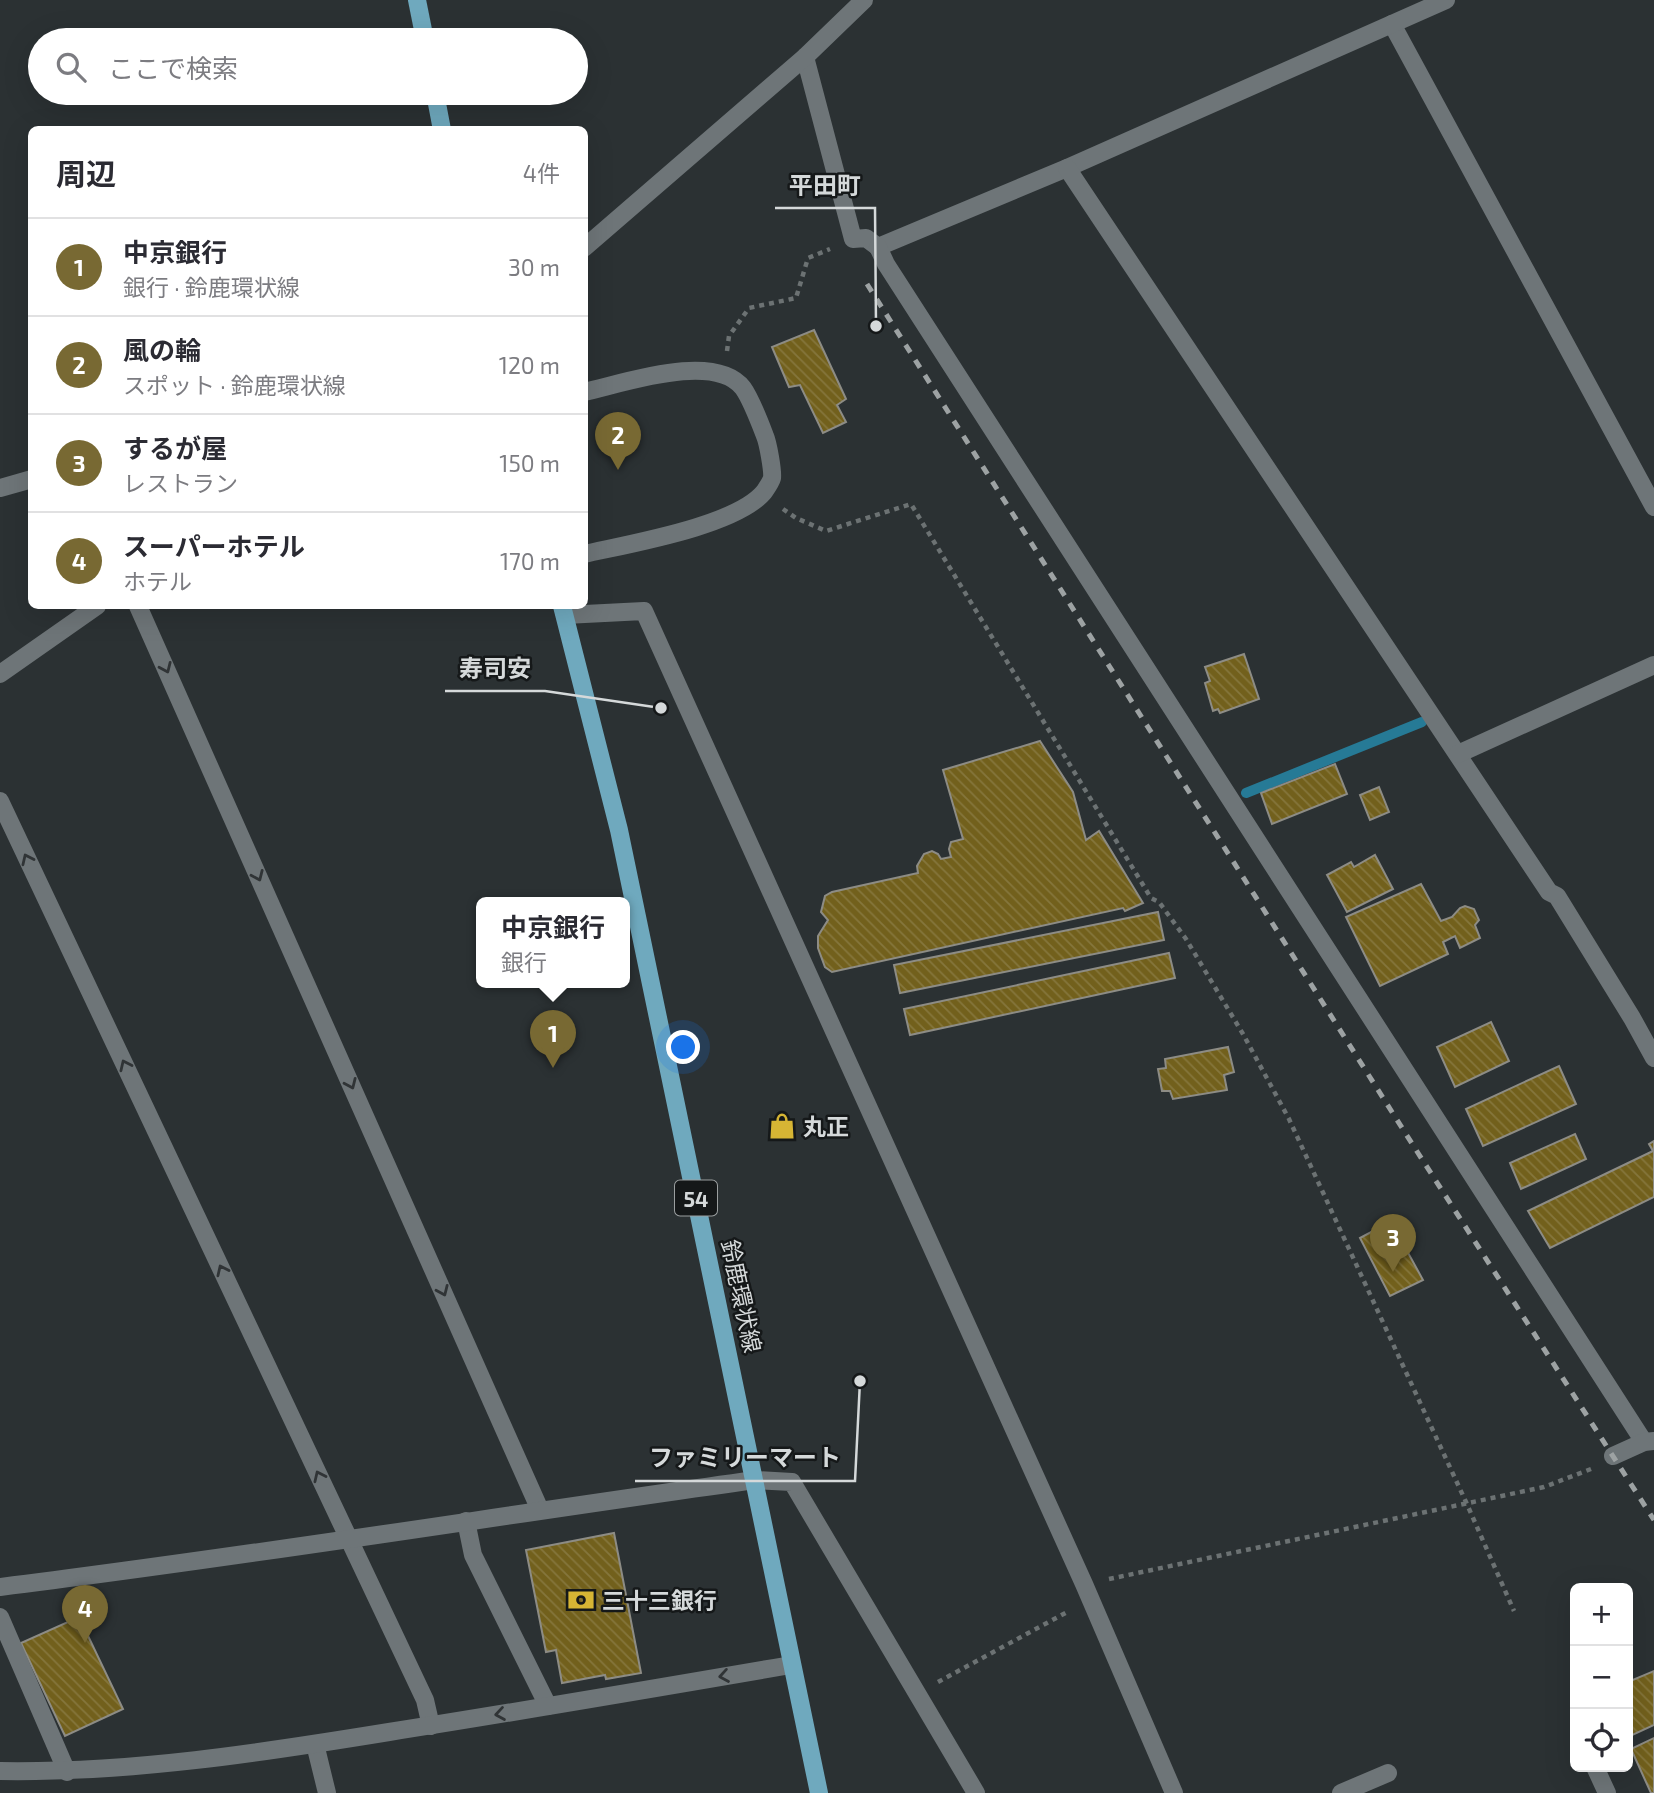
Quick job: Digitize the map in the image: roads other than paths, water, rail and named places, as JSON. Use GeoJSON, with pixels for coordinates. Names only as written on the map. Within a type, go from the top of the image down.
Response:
{"type":"FeatureCollection","features":[{"type":"Feature","properties":{"kind":"main road"},"geometry":{"type":"LineString","coordinates":[[417,0],[423,28]]}},
{"type":"Feature","properties":{"kind":"main road"},"geometry":{"type":"LineString","coordinates":[[437,105],[441,126]]}},
{"type":"Feature","properties":{"kind":"main road","name":"鈴鹿環状線"},"geometry":{"type":"LineString","coordinates":[[564,610],[619,830],[819,1793]]}},
{"type":"Feature","properties":{"kind":"street"},"geometry":{"type":"LineString","coordinates":[[588,245],[804,57],[864,0]]}},
{"type":"Feature","properties":{"kind":"street"},"geometry":{"type":"LineString","coordinates":[[878,247],[1067,168],[1446,0]]}},
{"type":"Feature","properties":{"kind":"street"},"geometry":{"type":"LineString","coordinates":[[1392,24],[1654,507]]}},
{"type":"Feature","properties":{"kind":"street"},"geometry":{"type":"LineString","coordinates":[[804,57],[853,239],[866,238],[878,247],[886,264],[1649,1441],[1613,1456]]}},
{"type":"Feature","properties":{"kind":"street"},"geometry":{"type":"LineString","coordinates":[[1067,168],[1549,892],[1557,896],[1654,1058]]}},
{"type":"Feature","properties":{"kind":"street"},"geometry":{"type":"LineString","coordinates":[[588,391],[673,372],[699,370],[723,374],[742,387],[766,439],[772,478],[763,493],[737,511],[695,528],[588,553]]}},
{"type":"Feature","properties":{"kind":"street"},"geometry":{"type":"LineString","coordinates":[[0,488],[28,481]]}},
{"type":"Feature","properties":{"kind":"street"},"geometry":{"type":"LineString","coordinates":[[0,674],[93,609]]}},
{"type":"Feature","properties":{"kind":"street"},"geometry":{"type":"LineString","coordinates":[[139,609],[540,1510]]}},
{"type":"Feature","properties":{"kind":"street"},"geometry":{"type":"LineString","coordinates":[[564,610],[644,611],[1088,1592],[1174,1793]]}},
{"type":"Feature","properties":{"kind":"street"},"geometry":{"type":"LineString","coordinates":[[1458,754],[1654,665]]}},
{"type":"Feature","properties":{"kind":"street"},"geometry":{"type":"LineString","coordinates":[[0,802],[425,1700],[431,1726]]}},
{"type":"Feature","properties":{"kind":"street"},"geometry":{"type":"LineString","coordinates":[[0,1587],[200,1562],[348,1538],[755,1480],[792,1482],[976,1793]]}},
{"type":"Feature","properties":{"kind":"street"},"geometry":{"type":"LineString","coordinates":[[466,1521],[472,1555],[548,1706]]}},
{"type":"Feature","properties":{"kind":"street"},"geometry":{"type":"LineString","coordinates":[[0,1616],[67,1772]]}},
{"type":"Feature","properties":{"kind":"street"},"geometry":{"type":"LineString","coordinates":[[0,1771],[67,1772],[152,1766],[431,1726],[791,1665]]}},
{"type":"Feature","properties":{"kind":"street"},"geometry":{"type":"LineString","coordinates":[[315,1744],[327,1793]]}},
{"type":"Feature","properties":{"kind":"street"},"geometry":{"type":"LineString","coordinates":[[1597,1772],[1607,1793]]}},
{"type":"Feature","properties":{"kind":"street"},"geometry":{"type":"LineString","coordinates":[[1341,1793],[1388,1773]]}},
{"type":"Feature","properties":{"kind":"waterway"},"geometry":{"type":"LineString","coordinates":[[1246,793],[1422,722]]}},
{"type":"Feature","properties":{"kind":"railway"},"geometry":{"type":"LineString","coordinates":[[867,284],[1654,1520]]}},
{"type":"Feature","properties":{"kind":"place","name":"平田町"},"geometry":{"type":"Point","coordinates":[876,326]}},
{"type":"Feature","properties":{"kind":"place","name":"風の輪"},"geometry":{"type":"Point","coordinates":[618,470]}},
{"type":"Feature","properties":{"kind":"place","name":"寿司安"},"geometry":{"type":"Point","coordinates":[661,708]}},
{"type":"Feature","properties":{"kind":"place","name":"中京銀行"},"geometry":{"type":"Point","coordinates":[553,1068]}},
{"type":"Feature","properties":{"kind":"place","name":"丸正"},"geometry":{"type":"Point","coordinates":[782,1126]}},
{"type":"Feature","properties":{"kind":"place","name":"するが屋"},"geometry":{"type":"Point","coordinates":[1393,1272]}},
{"type":"Feature","properties":{"kind":"place","name":"ファミリーマート"},"geometry":{"type":"Point","coordinates":[860,1381]}},
{"type":"Feature","properties":{"kind":"place","name":"三十三銀行"},"geometry":{"type":"Point","coordinates":[581,1600]}},
{"type":"Feature","properties":{"kind":"place","name":"スーパーホテル"},"geometry":{"type":"Point","coordinates":[85,1643]}}]}
